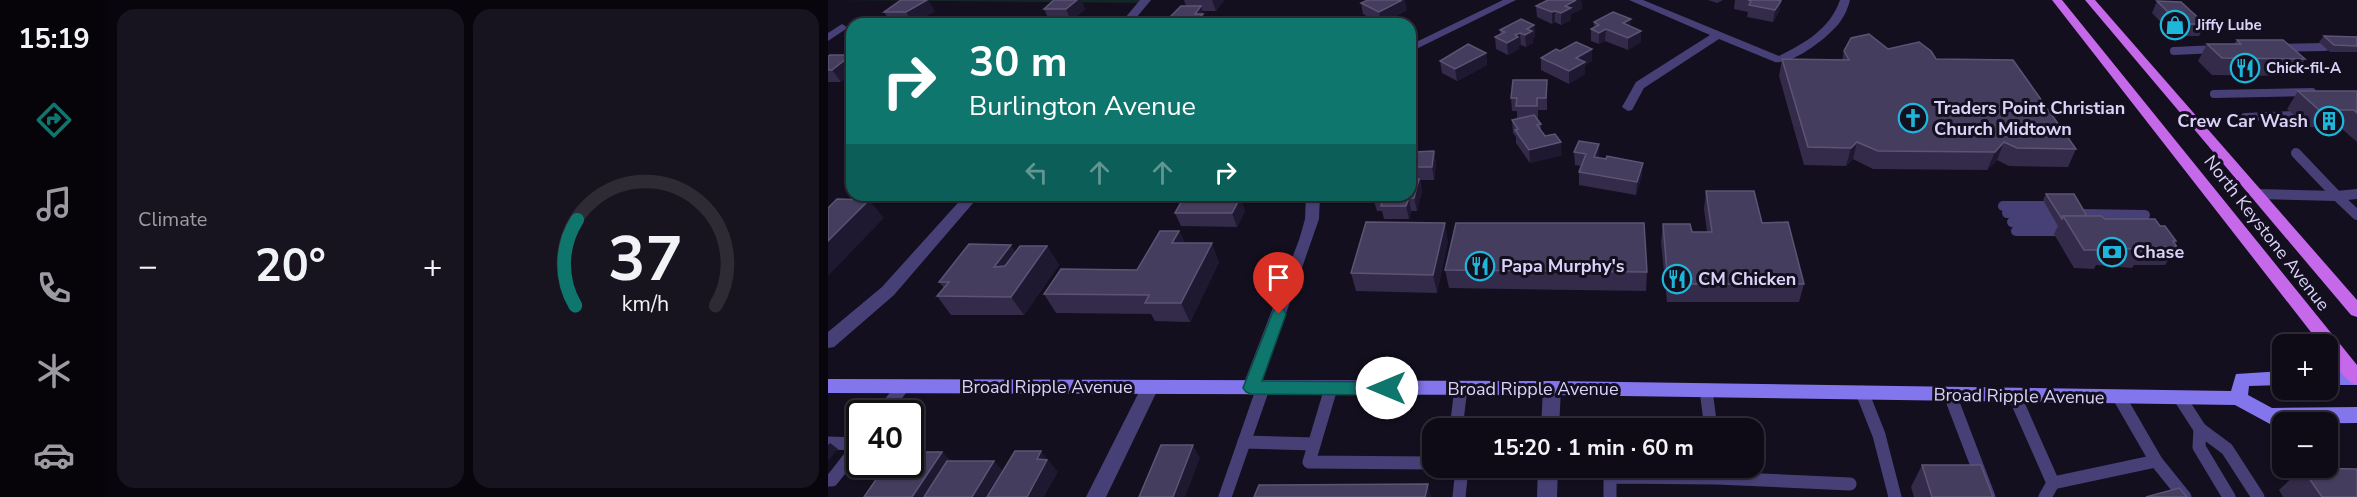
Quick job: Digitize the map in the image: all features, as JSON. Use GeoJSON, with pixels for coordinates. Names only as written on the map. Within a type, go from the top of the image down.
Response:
{"type":"FeatureCollection","features":[{"type":"Feature","properties":{"kind":"main road","name":"North Keystone Avenue"},"geometry":{"type":"LineString","coordinates":[[2057,0],[2357,378]]}},
{"type":"Feature","properties":{"kind":"main road","name":"North Keystone Avenue"},"geometry":{"type":"LineString","coordinates":[[2090,0],[2357,311]]}},
{"type":"Feature","properties":{"kind":"street"},"geometry":{"type":"LineString","coordinates":[[1130,18],[1146,0]]}},
{"type":"Feature","properties":{"kind":"street"},"geometry":{"type":"LineString","coordinates":[[1416,45],[1511,0]]}},
{"type":"Feature","properties":{"kind":"street"},"geometry":{"type":"LineString","coordinates":[[1634,0],[1779,60],[1831,26],[1840,16],[1845,0]]}},
{"type":"Feature","properties":{"kind":"street"},"geometry":{"type":"LineString","coordinates":[[828,38],[842,27]]}},
{"type":"Feature","properties":{"kind":"street"},"geometry":{"type":"LineString","coordinates":[[1628,107],[1640,85],[1720,34]]}},
{"type":"Feature","properties":{"kind":"street"},"geometry":{"type":"LineString","coordinates":[[828,342],[888,291],[968,201]]}},
{"type":"Feature","properties":{"kind":"street"},"geometry":{"type":"LineString","coordinates":[[1257,388],[1306,240],[1312,219],[1313,201]]}},
{"type":"Feature","properties":{"kind":"street"},"geometry":{"type":"LineString","coordinates":[[2272,378],[2242,379],[2238,398],[2270,416],[2357,415]]}},
{"type":"Feature","properties":{"kind":"street"},"geometry":{"type":"LineString","coordinates":[[2338,378],[2357,378]]}},
{"type":"Feature","properties":{"kind":"street","name":"Broad Ripple Avenue"},"geometry":{"type":"LineString","coordinates":[[828,386],[1552,388],[1862,392],[2015,397],[2238,398]]}},
{"type":"Feature","properties":{"kind":"street"},"geometry":{"type":"LineString","coordinates":[[1096,497],[1150,387]]}},
{"type":"Feature","properties":{"kind":"street"},"geometry":{"type":"LineString","coordinates":[[1551,418],[1552,388]]}},
{"type":"Feature","properties":{"kind":"street"},"geometry":{"type":"LineString","coordinates":[[1547,497],[1548,478]]}},
{"type":"Feature","properties":{"kind":"lane"},"geometry":{"type":"LineString","coordinates":[[2269,48],[2325,47]]}},
{"type":"Feature","properties":{"kind":"lane"},"geometry":{"type":"LineString","coordinates":[[2174,51],[2222,49]]}},
{"type":"Feature","properties":{"kind":"lane"},"geometry":{"type":"LineString","coordinates":[[2214,94],[2224,92],[2324,93]]}},
{"type":"Feature","properties":{"kind":"lane"},"geometry":{"type":"LineString","coordinates":[[2245,117],[2294,115]]}},
{"type":"Feature","properties":{"kind":"lane"},"geometry":{"type":"LineString","coordinates":[[2296,153],[2357,215]]}},
{"type":"Feature","properties":{"kind":"lane"},"geometry":{"type":"LineString","coordinates":[[2256,194],[2337,196],[2357,194]]}},
{"type":"Feature","properties":{"kind":"lane"},"geometry":{"type":"LineString","coordinates":[[2009,218],[2054,218],[2009,218]]}},
{"type":"Feature","properties":{"kind":"lane"},"geometry":{"type":"LineString","coordinates":[[2081,218],[2148,219]]}},
{"type":"Feature","properties":{"kind":"lane"},"geometry":{"type":"LineString","coordinates":[[892,400],[903,386]]}},
{"type":"Feature","properties":{"kind":"lane"},"geometry":{"type":"LineString","coordinates":[[1225,497],[1244,442],[1257,388]]}},
{"type":"Feature","properties":{"kind":"lane"},"geometry":{"type":"LineString","coordinates":[[1331,388],[1309,462],[1422,463]]}},
{"type":"Feature","properties":{"kind":"lane"},"geometry":{"type":"LineString","coordinates":[[1457,418],[1461,388]]}},
{"type":"Feature","properties":{"kind":"lane"},"geometry":{"type":"LineString","coordinates":[[1706,390],[1710,418]]}},
{"type":"Feature","properties":{"kind":"lane"},"geometry":{"type":"LineString","coordinates":[[1862,392],[1879,435],[1895,497]]}},
{"type":"Feature","properties":{"kind":"lane"},"geometry":{"type":"LineString","coordinates":[[1950,395],[1989,497]]}},
{"type":"Feature","properties":{"kind":"lane"},"geometry":{"type":"LineString","coordinates":[[2015,397],[2053,483]]}},
{"type":"Feature","properties":{"kind":"lane"},"geometry":{"type":"LineString","coordinates":[[2119,397],[2156,461],[2185,497]]}},
{"type":"Feature","properties":{"kind":"lane"},"geometry":{"type":"LineString","coordinates":[[2180,398],[2200,429],[2227,449],[2258,497]]}},
{"type":"Feature","properties":{"kind":"lane"},"geometry":{"type":"LineString","coordinates":[[2200,429],[2199,447],[2229,497]]}},
{"type":"Feature","properties":{"kind":"lane"},"geometry":{"type":"LineString","coordinates":[[1244,442],[1314,444]]}},
{"type":"Feature","properties":{"kind":"lane"},"geometry":{"type":"LineString","coordinates":[[828,443],[846,444]]}},
{"type":"Feature","properties":{"kind":"lane"},"geometry":{"type":"LineString","coordinates":[[2045,497],[2053,483],[2156,461]]}},
{"type":"Feature","properties":{"kind":"lane"},"geometry":{"type":"LineString","coordinates":[[828,480],[832,480],[846,462]]}},
{"type":"Feature","properties":{"kind":"lane"},"geometry":{"type":"LineString","coordinates":[[1764,477],[1850,484]]}},
{"type":"Feature","properties":{"kind":"lane"},"geometry":{"type":"LineString","coordinates":[[1459,497],[1461,478]]}},
{"type":"Feature","properties":{"kind":"lane"},"geometry":{"type":"LineString","coordinates":[[1610,478],[1610,497]]}},
{"type":"Feature","properties":{"kind":"green space"},"geometry":{"type":"Polygon","coordinates":[[[828,0],[1146,0],[1143,3],[828,0]]]}},
{"type":"Feature","properties":{"kind":"building"},"geometry":{"type":"Polygon","coordinates":[[[901,0],[927,0],[906,12],[884,12],[901,0]]]}},
{"type":"Feature","properties":{"kind":"building"},"geometry":{"type":"Polygon","coordinates":[[[1054,0],[1077,0],[1066,9],[1044,9],[1054,0]]]}},
{"type":"Feature","properties":{"kind":"building"},"geometry":{"type":"Polygon","coordinates":[[[1368,0],[1402,0],[1379,12],[1361,3],[1368,0]]]}},
{"type":"Feature","properties":{"kind":"building"},"geometry":{"type":"Polygon","coordinates":[[[1548,0],[1576,0],[1565,6],[1571,8],[1561,13],[1536,6],[1548,0]]]}},
{"type":"Feature","properties":{"kind":"building"},"geometry":{"type":"Polygon","coordinates":[[[1748,0],[1781,1],[1775,10],[1749,5],[1751,1],[1748,0]]]}},
{"type":"Feature","properties":{"kind":"building"},"geometry":{"type":"Polygon","coordinates":[[[2157,1],[2181,2],[2205,24],[2180,24],[2157,1]]]}},
{"type":"Feature","properties":{"kind":"building"},"geometry":{"type":"Polygon","coordinates":[[[1181,6],[1201,6],[1195,14],[1203,14],[1199,18],[1169,18],[1181,6]]]}},
{"type":"Feature","properties":{"kind":"building"},"geometry":{"type":"Polygon","coordinates":[[[1613,12],[1631,19],[1623,23],[1641,31],[1628,38],[1606,29],[1599,33],[1591,29],[1599,25],[1594,22],[1613,12]]]}},
{"type":"Feature","properties":{"kind":"building"},"geometry":{"type":"Polygon","coordinates":[[[1521,19],[1534,25],[1527,29],[1532,31],[1525,35],[1520,33],[1515,35],[1518,37],[1507,43],[1495,37],[1505,32],[1500,30],[1521,19]]]}},
{"type":"Feature","properties":{"kind":"building","name":"Traders Point Christian Church Midtown"},"geometry":{"type":"Polygon","coordinates":[[[1869,34],[1888,49],[1919,42],[1931,51],[1936,59],[2013,60],[2076,149],[2017,148],[2004,142],[1995,152],[1878,151],[1857,142],[1851,148],[1808,147],[1782,59],[1849,60],[1844,51],[1851,38],[1869,34]]]}},
{"type":"Feature","properties":{"kind":"building"},"geometry":{"type":"Polygon","coordinates":[[[2324,36],[2357,37],[2357,46],[2334,45],[2324,36]]]}},
{"type":"Feature","properties":{"kind":"building"},"geometry":{"type":"Polygon","coordinates":[[[2237,40],[2283,40],[2305,59],[2222,58],[2207,44],[2241,44],[2237,40]]]}},
{"type":"Feature","properties":{"kind":"building"},"geometry":{"type":"Polygon","coordinates":[[[1576,42],[1592,49],[1576,58],[1585,62],[1569,71],[1541,58],[1556,49],[1560,51],[1576,42]]]}},
{"type":"Feature","properties":{"kind":"building"},"geometry":{"type":"Polygon","coordinates":[[[1468,44],[1486,53],[1455,69],[1440,61],[1468,44]]]}},
{"type":"Feature","properties":{"kind":"building"},"geometry":{"type":"Polygon","coordinates":[[[846,55],[846,59],[832,70],[828,70],[828,56],[846,55]]]}},
{"type":"Feature","properties":{"kind":"building"},"geometry":{"type":"Polygon","coordinates":[[[1513,80],[1547,80],[1546,98],[1537,98],[1537,106],[1516,106],[1517,98],[1511,98],[1513,80]]]}},
{"type":"Feature","properties":{"kind":"building"},"geometry":{"type":"Polygon","coordinates":[[[2298,91],[2357,91],[2357,113],[2354,110],[2319,110],[2298,91]]]}},
{"type":"Feature","properties":{"kind":"building"},"geometry":{"type":"Polygon","coordinates":[[[1534,115],[1541,124],[1537,125],[1545,136],[1555,134],[1561,142],[1529,150],[1515,130],[1518,129],[1512,120],[1534,115]]]}},
{"type":"Feature","properties":{"kind":"building"},"geometry":{"type":"Polygon","coordinates":[[[1579,141],[1599,144],[1594,157],[1606,159],[1607,156],[1643,163],[1637,182],[1579,172],[1586,154],[1574,152],[1579,141]]]}},
{"type":"Feature","properties":{"kind":"building"},"geometry":{"type":"Polygon","coordinates":[[[1434,151],[1432,167],[1416,167],[1416,152],[1434,151]]]}},
{"type":"Feature","properties":{"kind":"building"},"geometry":{"type":"Polygon","coordinates":[[[1706,191],[1754,191],[1762,223],[1788,222],[1804,284],[1668,284],[1663,224],[1690,224],[1692,232],[1712,232],[1706,191]]]}},
{"type":"Feature","properties":{"kind":"building"},"geometry":{"type":"Polygon","coordinates":[[[2046,194],[2074,194],[2087,216],[2063,216],[2062,219],[2046,194]]]}},
{"type":"Feature","properties":{"kind":"building"},"geometry":{"type":"Polygon","coordinates":[[[837,199],[868,201],[828,241],[828,208],[837,199]]]}},
{"type":"Feature","properties":{"kind":"building"},"geometry":{"type":"Polygon","coordinates":[[[1182,201],[1238,201],[1232,213],[1175,213],[1182,201]]]}},
{"type":"Feature","properties":{"kind":"building"},"geometry":{"type":"Polygon","coordinates":[[[1382,201],[1408,201],[1406,206],[1381,206],[1382,201]]]}},
{"type":"Feature","properties":{"kind":"building"},"geometry":{"type":"Polygon","coordinates":[[[2063,216],[2155,219],[2160,226],[2165,226],[2176,241],[2173,241],[2177,247],[2141,247],[2143,250],[2102,246],[2105,250],[2084,250],[2063,216]]]}},
{"type":"Feature","properties":{"kind":"building"},"geometry":{"type":"Polygon","coordinates":[[[1366,222],[1445,223],[1433,275],[1351,273],[1366,222]]]}},
{"type":"Feature","properties":{"kind":"building"},"geometry":{"type":"Polygon","coordinates":[[[1456,223],[1644,223],[1647,272],[1445,270],[1456,223]]]}},
{"type":"Feature","properties":{"kind":"building"},"geometry":{"type":"Polygon","coordinates":[[[1160,231],[1179,231],[1172,243],[1212,243],[1181,303],[1145,303],[1149,295],[1044,294],[1061,269],[1137,270],[1160,231]]]}},
{"type":"Feature","properties":{"kind":"building"},"geometry":{"type":"Polygon","coordinates":[[[969,244],[1011,245],[994,267],[1005,266],[1020,246],[1047,246],[1011,297],[937,296],[949,282],[939,282],[969,244]]]}},
{"type":"Feature","properties":{"kind":"building"},"geometry":{"type":"Polygon","coordinates":[[[1161,445],[1193,445],[1173,497],[1139,497],[1161,445]]]}},
{"type":"Feature","properties":{"kind":"building"},"geometry":{"type":"Polygon","coordinates":[[[1015,451],[1041,451],[1037,459],[1047,460],[1027,497],[987,497],[1015,451]]]}},
{"type":"Feature","properties":{"kind":"building"},"geometry":{"type":"Polygon","coordinates":[[[924,452],[942,452],[912,497],[864,497],[877,478],[924,478],[924,452]]]}},
{"type":"Feature","properties":{"kind":"building"},"geometry":{"type":"Polygon","coordinates":[[[947,461],[994,461],[972,497],[924,497],[947,461]]]}},
{"type":"Feature","properties":{"kind":"building"},"geometry":{"type":"Polygon","coordinates":[[[1922,465],[1981,465],[1993,497],[1932,497],[1922,465]]]}},
{"type":"Feature","properties":{"kind":"building"},"geometry":{"type":"Polygon","coordinates":[[[2338,469],[2357,469],[2357,497],[2322,497],[2309,478],[2338,478],[2338,469]]]}},
{"type":"Feature","properties":{"kind":"building"},"geometry":{"type":"Polygon","coordinates":[[[1428,484],[1425,497],[1254,497],[1259,485],[1428,484]]]}},
{"type":"Feature","properties":{"kind":"building"},"geometry":{"type":"Polygon","coordinates":[[[2179,488],[2187,497],[2146,497],[2179,488]]]}},
{"type":"Feature","properties":{"kind":"place","name":"Jiffy Lube"},"geometry":{"type":"Point","coordinates":[2175,25]}},
{"type":"Feature","properties":{"kind":"place","name":"Chick-fil-A"},"geometry":{"type":"Point","coordinates":[2245,68]}},
{"type":"Feature","properties":{"kind":"place","name":"Traders Point Christian Church Midtown"},"geometry":{"type":"Point","coordinates":[1913,118]}},
{"type":"Feature","properties":{"kind":"place","name":"Crew Car Wash"},"geometry":{"type":"Point","coordinates":[2329,121]}},
{"type":"Feature","properties":{"kind":"place","name":"Chase"},"geometry":{"type":"Point","coordinates":[2112,252]}},
{"type":"Feature","properties":{"kind":"place","name":"Papa Murphy's"},"geometry":{"type":"Point","coordinates":[1480,266]}},
{"type":"Feature","properties":{"kind":"place","name":"CM Chicken"},"geometry":{"type":"Point","coordinates":[1677,279]}},
{"type":"Feature","properties":{"kind":"route"},"geometry":{"type":"LineString","coordinates":[[1279,314],[1251,388],[1387,388]]}}]}
